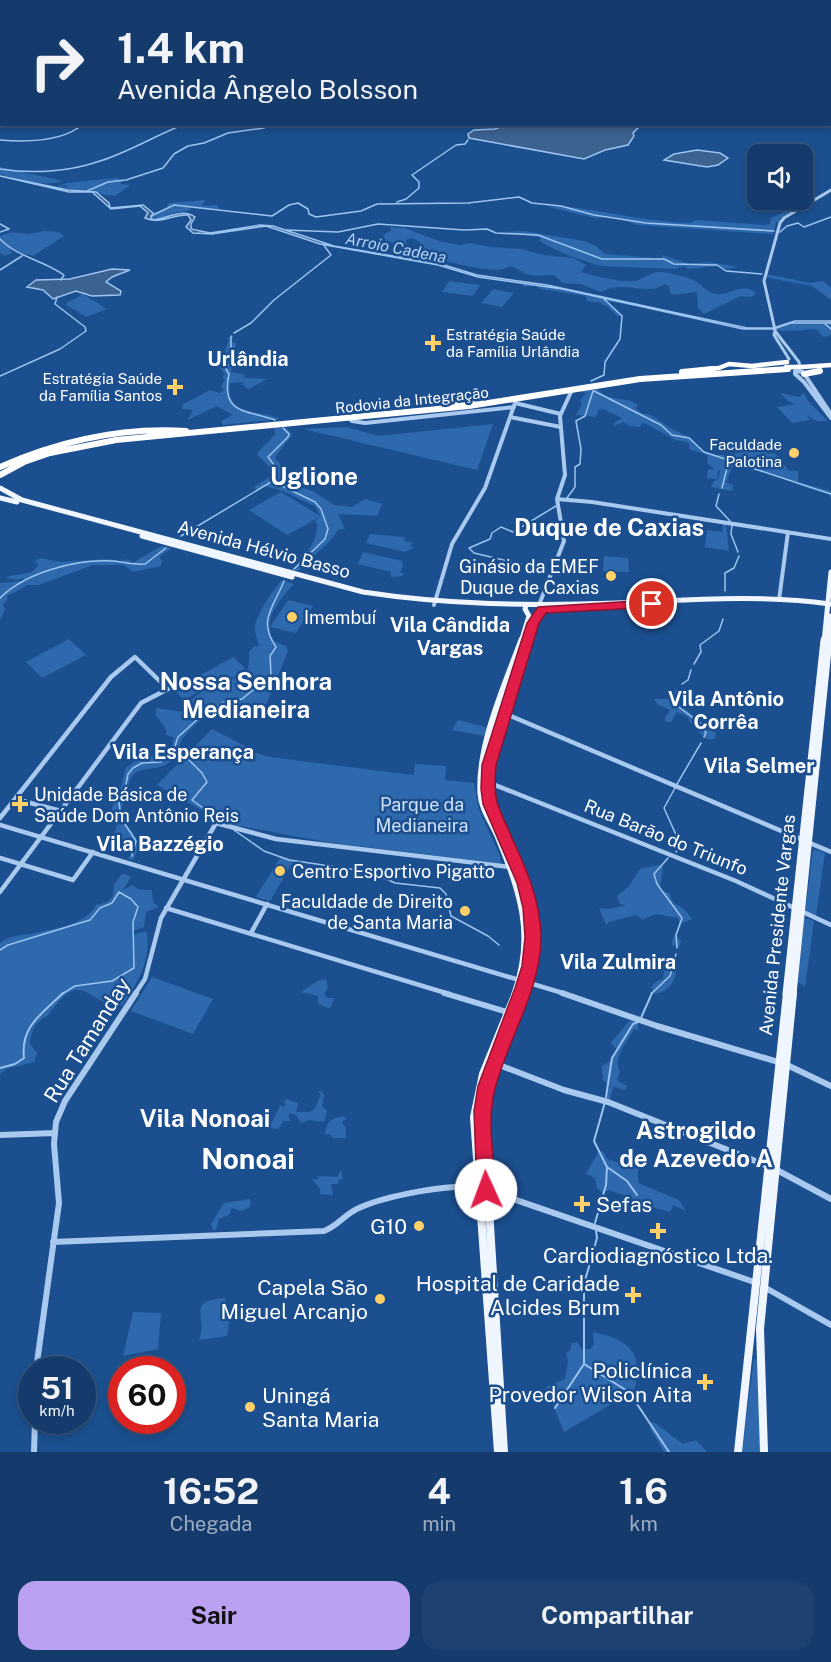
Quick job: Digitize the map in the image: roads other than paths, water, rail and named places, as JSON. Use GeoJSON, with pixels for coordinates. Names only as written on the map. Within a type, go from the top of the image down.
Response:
{"type":"FeatureCollection","features":[{"type":"Feature","properties":{"kind":"highway"},"geometry":{"type":"LineString","coordinates":[[653,375],[725,365],[788,364]]}},
{"type":"Feature","properties":{"kind":"highway","name":"Rodovia da Integração"},"geometry":{"type":"LineString","coordinates":[[0,471],[36,455],[79,443],[187,431],[349,418],[504,400],[640,379],[788,364]]}},
{"type":"Feature","properties":{"kind":"highway","name":"Rodovia da Integração"},"geometry":{"type":"LineString","coordinates":[[0,471],[70,448],[116,440],[499,402],[653,375],[713,372],[788,364],[800,371]]}},
{"type":"Feature","properties":{"kind":"highway"},"geometry":{"type":"LineString","coordinates":[[725,365],[728,369],[736,370]]}},
{"type":"Feature","properties":{"kind":"highway"},"geometry":{"type":"LineString","coordinates":[[697,369],[713,372],[800,371],[831,368]]}},
{"type":"Feature","properties":{"kind":"highway"},"geometry":{"type":"LineString","coordinates":[[447,405],[487,396]]}},
{"type":"Feature","properties":{"kind":"highway"},"geometry":{"type":"LineString","coordinates":[[0,483],[4,476],[16,469],[67,452],[94,446],[174,438],[195,433]]}},
{"type":"Feature","properties":{"kind":"main road","name":"Avenida Hélvio Basso"},"geometry":{"type":"LineString","coordinates":[[0,488],[22,500],[51,506],[180,545]]}},
{"type":"Feature","properties":{"kind":"main road"},"geometry":{"type":"LineString","coordinates":[[0,497],[7,493]]}},
{"type":"Feature","properties":{"kind":"main road","name":"Avenida Hélvio Basso"},"geometry":{"type":"LineString","coordinates":[[0,497],[363,592],[434,603],[516,609],[528,607]]}},
{"type":"Feature","properties":{"kind":"main road","name":"Avenida Presidente Vargas"},"geometry":{"type":"LineString","coordinates":[[820,706],[831,572]]}},
{"type":"Feature","properties":{"kind":"main road"},"geometry":{"type":"LineString","coordinates":[[528,607],[540,609],[779,598],[829,605]]}},
{"type":"Feature","properties":{"kind":"main road"},"geometry":{"type":"LineString","coordinates":[[528,607],[540,609]]}},
{"type":"Feature","properties":{"kind":"main road"},"geometry":{"type":"LineString","coordinates":[[524,645],[529,618],[528,607]]}},
{"type":"Feature","properties":{"kind":"main road"},"geometry":{"type":"LineString","coordinates":[[498,1452],[482,1189],[483,1111],[486,1086],[522,980],[526,932],[515,868],[490,804],[484,779],[485,765],[524,645],[540,609]]}},
{"type":"Feature","properties":{"kind":"main road","name":"Avenida Presidente Vargas"},"geometry":{"type":"LineString","coordinates":[[759,1284],[831,616]]}},
{"type":"Feature","properties":{"kind":"main road"},"geometry":{"type":"LineString","coordinates":[[820,706],[831,708]]}},
{"type":"Feature","properties":{"kind":"main road"},"geometry":{"type":"LineString","coordinates":[[820,706],[831,713]]}},
{"type":"Feature","properties":{"kind":"main road"},"geometry":{"type":"LineString","coordinates":[[504,1452],[475,1106],[480,1080],[522,980]]}},
{"type":"Feature","properties":{"kind":"main road"},"geometry":{"type":"LineString","coordinates":[[490,1054],[494,1063]]}},
{"type":"Feature","properties":{"kind":"main road"},"geometry":{"type":"LineString","coordinates":[[738,1452],[748,1357],[759,1284]]}},
{"type":"Feature","properties":{"kind":"main road"},"geometry":{"type":"LineString","coordinates":[[759,1284],[764,1452]]}},
{"type":"Feature","properties":{"kind":"main road"},"geometry":{"type":"LineString","coordinates":[[748,1357],[755,1356],[760,1360]]}},
{"type":"Feature","properties":{"kind":"street"},"geometry":{"type":"LineString","coordinates":[[831,190],[784,218],[780,223],[764,280],[775,329],[799,362],[800,371],[831,416]]}},
{"type":"Feature","properties":{"kind":"street"},"geometry":{"type":"LineString","coordinates":[[775,329],[773,333],[788,364],[795,359]]}},
{"type":"Feature","properties":{"kind":"street"},"geometry":{"type":"LineString","coordinates":[[775,338],[781,340]]}},
{"type":"Feature","properties":{"kind":"street"},"geometry":{"type":"LineString","coordinates":[[540,609],[541,598],[564,541],[557,499],[565,475],[561,414],[569,390]]}},
{"type":"Feature","properties":{"kind":"street"},"geometry":{"type":"LineString","coordinates":[[349,418],[352,421],[365,423],[514,405],[561,414]]}},
{"type":"Feature","properties":{"kind":"street"},"geometry":{"type":"LineString","coordinates":[[434,603],[452,544],[482,496],[514,405]]}},
{"type":"Feature","properties":{"kind":"street"},"geometry":{"type":"LineString","coordinates":[[510,417],[561,427]]}},
{"type":"Feature","properties":{"kind":"street"},"geometry":{"type":"LineString","coordinates":[[557,499],[592,502],[831,539]]}},
{"type":"Feature","properties":{"kind":"street"},"geometry":{"type":"LineString","coordinates":[[779,598],[788,532]]}},
{"type":"Feature","properties":{"kind":"street"},"geometry":{"type":"LineString","coordinates":[[528,607],[541,598]]}},
{"type":"Feature","properties":{"kind":"street"},"geometry":{"type":"LineString","coordinates":[[0,818],[111,677],[135,657],[168,688],[141,703],[0,892]]}},
{"type":"Feature","properties":{"kind":"street"},"geometry":{"type":"LineString","coordinates":[[502,712],[831,852]]}},
{"type":"Feature","properties":{"kind":"street","name":"Rua Barão do Triunfo"},"geometry":{"type":"LineString","coordinates":[[484,779],[736,881],[831,925]]}},
{"type":"Feature","properties":{"kind":"street"},"geometry":{"type":"LineString","coordinates":[[15,799],[61,811]]}},
{"type":"Feature","properties":{"kind":"street","name":"Rua Tamanday"},"geometry":{"type":"LineString","coordinates":[[38,1356],[59,1193],[55,1161],[56,1122],[65,1101],[146,980],[166,908],[216,823],[276,839],[515,868]]}},
{"type":"Feature","properties":{"kind":"street"},"geometry":{"type":"LineString","coordinates":[[0,825],[522,980],[657,1026],[782,1063],[831,1086]]}},
{"type":"Feature","properties":{"kind":"street"},"geometry":{"type":"LineString","coordinates":[[0,858],[73,880],[93,852]]}},
{"type":"Feature","properties":{"kind":"street"},"geometry":{"type":"LineString","coordinates":[[251,933],[267,904]]}},
{"type":"Feature","properties":{"kind":"street"},"geometry":{"type":"LineString","coordinates":[[166,908],[507,1012]]}},
{"type":"Feature","properties":{"kind":"street"},"geometry":{"type":"LineString","coordinates":[[494,1063],[564,1090],[608,1102],[771,1168],[831,1199]]}},
{"type":"Feature","properties":{"kind":"street"},"geometry":{"type":"LineString","coordinates":[[0,1136],[55,1133]]}},
{"type":"Feature","properties":{"kind":"street"},"geometry":{"type":"LineString","coordinates":[[53,1242],[324,1231],[344,1220],[357,1209],[406,1194],[482,1189],[759,1284],[831,1325]]}},
{"type":"Feature","properties":{"kind":"street"},"geometry":{"type":"LineString","coordinates":[[34,1452],[35,1434]]}},
{"type":"Feature","properties":{"kind":"waterway"},"geometry":{"type":"LineString","coordinates":[[0,140],[32,141],[55,138],[80,126]]}},
{"type":"Feature","properties":{"kind":"waterway"},"geometry":{"type":"LineString","coordinates":[[0,169],[50,171],[76,168],[121,153],[180,126]]}},
{"type":"Feature","properties":{"kind":"waterway"},"geometry":{"type":"LineString","coordinates":[[87,191],[108,182],[126,180],[163,168],[174,154],[188,146],[204,143],[228,133],[266,126]]}},
{"type":"Feature","properties":{"kind":"waterway"},"geometry":{"type":"LineString","coordinates":[[397,202],[406,199],[419,188],[419,182],[412,175],[456,145],[465,144],[468,140]]}},
{"type":"Feature","properties":{"kind":"waterway"},"geometry":{"type":"LineString","coordinates":[[151,216],[174,205],[272,216],[289,205],[298,203],[308,209],[309,214],[316,217],[361,211],[377,204],[468,203],[519,197],[532,203],[561,206],[594,215],[646,223],[774,231]]}},
{"type":"Feature","properties":{"kind":"waterway"},"geometry":{"type":"LineString","coordinates":[[780,232],[787,226],[798,223],[804,227],[831,217]]}},
{"type":"Feature","properties":{"kind":"waterway"},"geometry":{"type":"LineString","coordinates":[[0,224],[9,229],[0,232]]}},
{"type":"Feature","properties":{"kind":"waterway"},"geometry":{"type":"LineString","coordinates":[[286,230],[338,232],[378,224],[464,230],[487,229],[496,233],[538,235],[602,259],[664,259],[674,264],[717,265],[726,271],[762,274]]}},
{"type":"Feature","properties":{"kind":"waterway"},"geometry":{"type":"LineString","coordinates":[[0,239],[14,250],[64,275],[61,280]]}},
{"type":"Feature","properties":{"kind":"waterway"},"geometry":{"type":"LineString","coordinates":[[234,333],[251,323],[274,300],[331,255],[323,244]]}},
{"type":"Feature","properties":{"kind":"waterway"},"geometry":{"type":"LineString","coordinates":[[0,270],[22,256]]}},
{"type":"Feature","properties":{"kind":"waterway"},"geometry":{"type":"LineString","coordinates":[[0,376],[60,349],[86,331],[85,327],[55,304],[57,297]]}},
{"type":"Feature","properties":{"kind":"waterway"},"geometry":{"type":"LineString","coordinates":[[591,381],[604,375],[605,362],[620,339],[622,316],[604,299]]}},
{"type":"Feature","properties":{"kind":"waterway","name":"Arroio Cadena"},"geometry":{"type":"LineString","coordinates":[[825,324],[831,329]]}},
{"type":"Feature","properties":{"kind":"waterway"},"geometry":{"type":"LineString","coordinates":[[231,336],[231,360],[226,369],[229,374],[227,387],[232,404],[246,412],[275,420]]}},
{"type":"Feature","properties":{"kind":"waterway"},"geometry":{"type":"LineString","coordinates":[[567,498],[575,487],[575,467],[580,464],[581,449],[576,421],[585,416],[593,391]]}},
{"type":"Feature","properties":{"kind":"waterway"},"geometry":{"type":"LineString","coordinates":[[594,391],[661,425],[672,435],[689,438],[704,452],[729,460]]}},
{"type":"Feature","properties":{"kind":"waterway"},"geometry":{"type":"LineString","coordinates":[[274,480],[277,469],[268,457],[288,437],[289,434],[283,428]]}},
{"type":"Feature","properties":{"kind":"waterway"},"geometry":{"type":"LineString","coordinates":[[722,488],[729,460]]}},
{"type":"Feature","properties":{"kind":"waterway"},"geometry":{"type":"LineString","coordinates":[[729,460],[831,494]]}},
{"type":"Feature","properties":{"kind":"waterway"},"geometry":{"type":"LineString","coordinates":[[181,536],[274,480]]}},
{"type":"Feature","properties":{"kind":"waterway"},"geometry":{"type":"LineString","coordinates":[[274,480],[274,482],[315,502],[321,509],[328,529],[325,539],[294,569]]}},
{"type":"Feature","properties":{"kind":"waterway"},"geometry":{"type":"LineString","coordinates":[[719,494],[716,506],[730,521]]}},
{"type":"Feature","properties":{"kind":"waterway"},"geometry":{"type":"LineString","coordinates":[[521,564],[474,553],[469,548],[490,539],[492,533],[501,527],[513,532],[556,506]]}},
{"type":"Feature","properties":{"kind":"waterway"},"geometry":{"type":"LineString","coordinates":[[732,525],[731,534],[738,552]]}},
{"type":"Feature","properties":{"kind":"waterway"},"geometry":{"type":"LineString","coordinates":[[0,598],[24,581],[53,569],[99,561],[145,564],[166,548]]}},
{"type":"Feature","properties":{"kind":"waterway"},"geometry":{"type":"LineString","coordinates":[[725,591],[725,573],[734,568],[739,556]]}},
{"type":"Feature","properties":{"kind":"waterway"},"geometry":{"type":"LineString","coordinates":[[124,794],[128,774],[133,768],[142,763],[161,762],[173,752],[178,737],[201,716],[224,702],[242,699],[271,675],[270,656],[276,647],[270,637],[268,621],[272,606],[284,581]]}},
{"type":"Feature","properties":{"kind":"waterway"},"geometry":{"type":"LineString","coordinates":[[694,664],[701,652],[700,645],[719,631],[723,619]]}},
{"type":"Feature","properties":{"kind":"waterway"},"geometry":{"type":"LineString","coordinates":[[682,684],[688,680],[691,670]]}},
{"type":"Feature","properties":{"kind":"waterway"},"geometry":{"type":"LineString","coordinates":[[678,691],[672,702],[700,723],[706,733],[704,737]]}},
{"type":"Feature","properties":{"kind":"waterway"},"geometry":{"type":"LineString","coordinates":[[677,784],[701,743]]}},
{"type":"Feature","properties":{"kind":"waterway"},"geometry":{"type":"LineString","coordinates":[[187,758],[202,773],[207,782],[192,800],[225,824]]}},
{"type":"Feature","properties":{"kind":"waterway"},"geometry":{"type":"LineString","coordinates":[[675,788],[664,808],[681,846],[676,852]]}},
{"type":"Feature","properties":{"kind":"waterway"},"geometry":{"type":"LineString","coordinates":[[119,802],[121,818],[136,841],[132,856]]}},
{"type":"Feature","properties":{"kind":"waterway"},"geometry":{"type":"LineString","coordinates":[[234,830],[264,851],[289,860],[371,872],[395,883],[440,888],[446,894],[451,916],[488,936],[499,945]]}},
{"type":"Feature","properties":{"kind":"waterway"},"geometry":{"type":"LineString","coordinates":[[668,858],[654,874],[657,884],[682,918],[676,935],[677,948]]}},
{"type":"Feature","properties":{"kind":"waterway"},"geometry":{"type":"LineString","coordinates":[[0,950],[8,945],[90,920],[100,908],[112,903],[119,892],[131,899],[138,907],[133,922],[134,968],[112,981],[75,986],[62,994]]}},
{"type":"Feature","properties":{"kind":"waterway"},"geometry":{"type":"LineString","coordinates":[[652,993],[670,976],[676,954]]}},
{"type":"Feature","properties":{"kind":"waterway"},"geometry":{"type":"LineString","coordinates":[[0,1068],[15,1064],[24,1058],[24,1047],[29,1029],[34,1021],[63,993]]}},
{"type":"Feature","properties":{"kind":"waterway"},"geometry":{"type":"LineString","coordinates":[[641,1018],[652,993]]}},
{"type":"Feature","properties":{"kind":"waterway"},"geometry":{"type":"LineString","coordinates":[[606,1097],[612,1058],[633,1024],[638,1022]]}},
{"type":"Feature","properties":{"kind":"waterway"},"geometry":{"type":"LineString","coordinates":[[605,1102],[594,1141],[607,1167]]}},
{"type":"Feature","properties":{"kind":"waterway"},"geometry":{"type":"LineString","coordinates":[[595,1223],[606,1185],[607,1167]]}},
{"type":"Feature","properties":{"kind":"waterway"},"geometry":{"type":"LineString","coordinates":[[607,1167],[627,1181],[637,1195]]}},
{"type":"Feature","properties":{"kind":"waterway"},"geometry":{"type":"LineString","coordinates":[[584,1364],[584,1284],[597,1238],[596,1231]]}},
{"type":"Feature","properties":{"kind":"waterway"},"geometry":{"type":"LineString","coordinates":[[555,1408],[584,1364]]}},
{"type":"Feature","properties":{"kind":"waterway"},"geometry":{"type":"LineString","coordinates":[[584,1364],[629,1392],[669,1452]]}},
{"type":"Feature","properties":{"kind":"place","name":"Estratégia Saúde da Família Urlândia"},"geometry":{"type":"Point","coordinates":[433,343]}},
{"type":"Feature","properties":{"kind":"place","name":"Estratégia Saúde da Família Santos"},"geometry":{"type":"Point","coordinates":[175,387]}},
{"type":"Feature","properties":{"kind":"place","name":"Faculdade Palotina"},"geometry":{"type":"Point","coordinates":[794,453]}},
{"type":"Feature","properties":{"kind":"place","name":"Ginásio da EMEF Duque de Caxias"},"geometry":{"type":"Point","coordinates":[611,576]}},
{"type":"Feature","properties":{"kind":"place","name":"Imembuí"},"geometry":{"type":"Point","coordinates":[292,617]}},
{"type":"Feature","properties":{"kind":"place","name":"Unidade Básica de Saúde Dom Antônio Reis"},"geometry":{"type":"Point","coordinates":[20,804]}},
{"type":"Feature","properties":{"kind":"place","name":"Centro Esportivo Pigatto"},"geometry":{"type":"Point","coordinates":[280,871]}},
{"type":"Feature","properties":{"kind":"place","name":"Faculdade de Direito de Santa Maria"},"geometry":{"type":"Point","coordinates":[465,911]}},
{"type":"Feature","properties":{"kind":"place","name":"Sefas"},"geometry":{"type":"Point","coordinates":[582,1204]}},
{"type":"Feature","properties":{"kind":"place","name":"G10"},"geometry":{"type":"Point","coordinates":[419,1226]}},
{"type":"Feature","properties":{"kind":"place","name":"Cardiodiagnóstico Ltda."},"geometry":{"type":"Point","coordinates":[658,1231]}},
{"type":"Feature","properties":{"kind":"place","name":"Hospital de Caridade Alcides Brum"},"geometry":{"type":"Point","coordinates":[633,1295]}},
{"type":"Feature","properties":{"kind":"place","name":"Capela São Miguel Arcanjo"},"geometry":{"type":"Point","coordinates":[380,1299]}},
{"type":"Feature","properties":{"kind":"place","name":"Policlínica Provedor Wilson Aita"},"geometry":{"type":"Point","coordinates":[705,1382]}},
{"type":"Feature","properties":{"kind":"place","name":"Uningá Santa Maria"},"geometry":{"type":"Point","coordinates":[250,1407]}},
{"type":"Feature","properties":{"kind":"district","name":"Urlândia"},"geometry":{"type":"Point","coordinates":[248,359]}},
{"type":"Feature","properties":{"kind":"district","name":"Uglione"},"geometry":{"type":"Point","coordinates":[314,476]}},
{"type":"Feature","properties":{"kind":"district","name":"Duque de Caxias"},"geometry":{"type":"Point","coordinates":[609,527]}},
{"type":"Feature","properties":{"kind":"district","name":"Vila Cândida Vargas"},"geometry":{"type":"Point","coordinates":[450,636]}},
{"type":"Feature","properties":{"kind":"district","name":"Nossa Senhora Medianeira"},"geometry":{"type":"Point","coordinates":[246,695]}},
{"type":"Feature","properties":{"kind":"district","name":"Vila Antônio Corrêa"},"geometry":{"type":"Point","coordinates":[726,710]}},
{"type":"Feature","properties":{"kind":"district","name":"Vila Esperança"},"geometry":{"type":"Point","coordinates":[183,752]}},
{"type":"Feature","properties":{"kind":"district","name":"Vila Selmer"},"geometry":{"type":"Point","coordinates":[759,766]}},
{"type":"Feature","properties":{"kind":"district","name":"Vila Bazzégio"},"geometry":{"type":"Point","coordinates":[160,844]}},
{"type":"Feature","properties":{"kind":"district","name":"Vila Zulmira"},"geometry":{"type":"Point","coordinates":[618,962]}},
{"type":"Feature","properties":{"kind":"district","name":"Vila Nonoai"},"geometry":{"type":"Point","coordinates":[205,1118]}},
{"type":"Feature","properties":{"kind":"district","name":"Astrogildo de Azevedo A"},"geometry":{"type":"Point","coordinates":[696,1144]}},
{"type":"Feature","properties":{"kind":"district","name":"Nonoai"},"geometry":{"type":"Point","coordinates":[248,1158]}},
{"type":"Feature","properties":{"kind":"park label","name":"Parque da Medianeira"},"geometry":{"type":"Point","coordinates":[422,814]}}]}
